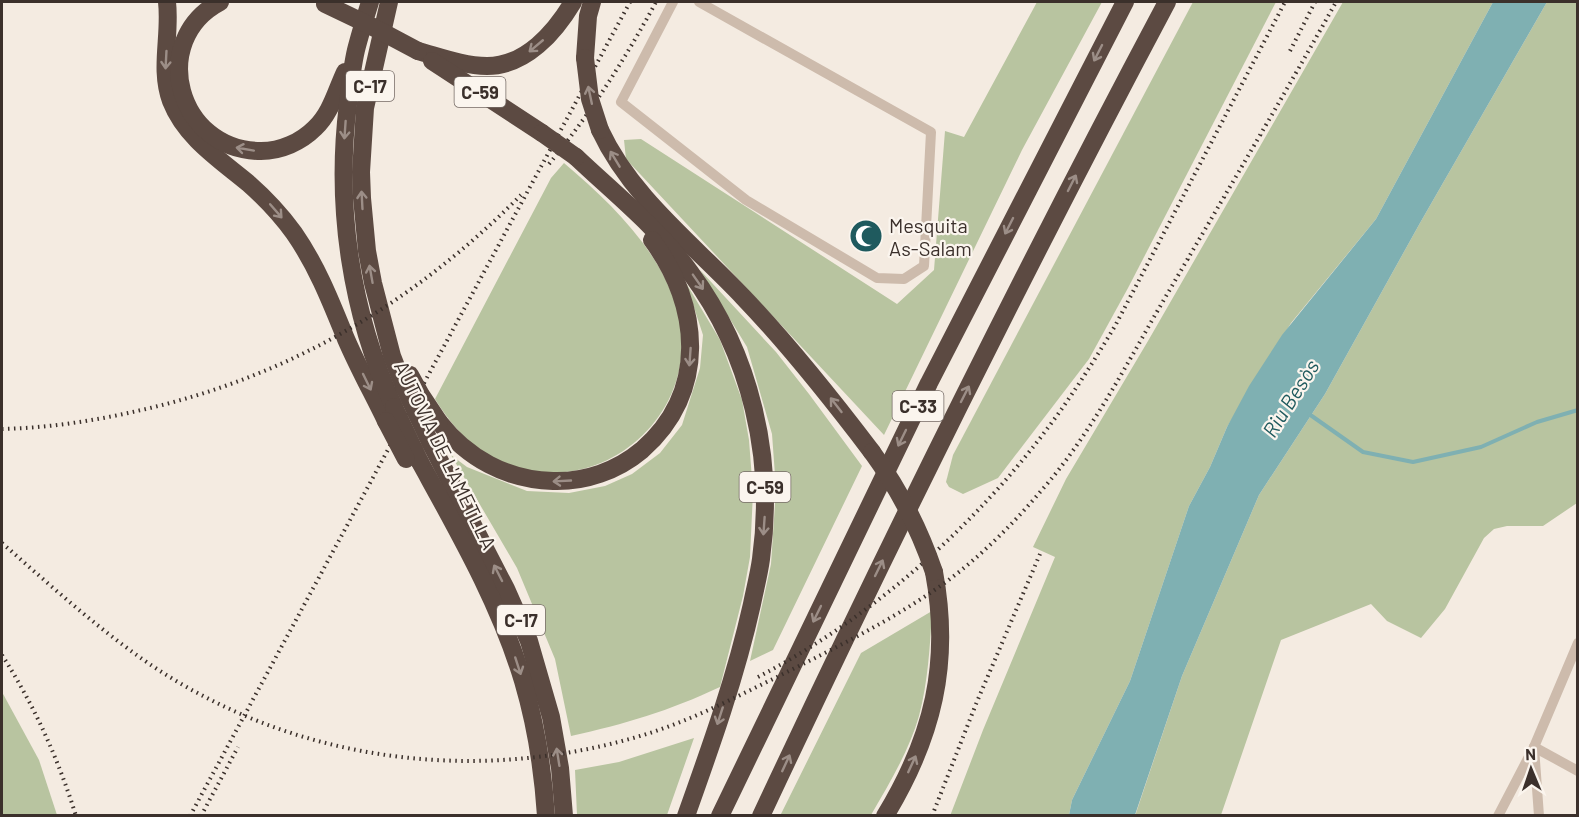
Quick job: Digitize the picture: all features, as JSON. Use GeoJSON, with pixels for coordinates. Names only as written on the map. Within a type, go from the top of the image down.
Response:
{"type":"FeatureCollection","features":[{"type":"Feature","properties":{"kind":"highway"},"geometry":{"type":"LineString","coordinates":[[167,2],[169,22],[166,58],[167,86],[177,115],[186,129],[271,205],[293,232],[322,279],[347,341],[390,414]]}},
{"type":"Feature","properties":{"kind":"highway"},"geometry":{"type":"LineString","coordinates":[[220,2],[205,12],[189,32],[180,57],[180,82],[187,106],[201,127],[210,135],[237,148],[268,151],[293,144],[305,137],[330,107],[355,51]]}},
{"type":"Feature","properties":{"kind":"highway","name":"C-59"},"geometry":{"type":"LineString","coordinates":[[320,2],[418,51],[543,133],[663,216],[781,338],[872,452],[899,491],[926,549],[934,572],[938,595],[941,642],[936,689],[928,723],[916,757],[885,816]]}},
{"type":"Feature","properties":{"kind":"highway","name":"AUTOVIA DE L'AMETLLA"},"geometry":{"type":"LineString","coordinates":[[370,2],[355,51],[345,137],[343,175],[354,284],[390,414],[416,466],[460,536],[499,616],[523,681],[537,738],[546,816]]}},
{"type":"Feature","properties":{"kind":"highway","name":"C-17"},"geometry":{"type":"LineString","coordinates":[[382,319],[367,251],[361,172],[365,108],[389,2]]}},
{"type":"Feature","properties":{"kind":"highway"},"geometry":{"type":"LineString","coordinates":[[418,51],[477,66],[510,62],[520,58],[540,43],[573,2]]}},
{"type":"Feature","properties":{"kind":"highway"},"geometry":{"type":"LineString","coordinates":[[592,2],[585,58],[590,99],[600,130],[621,168],[663,216]]}},
{"type":"Feature","properties":{"kind":"highway","name":"C-33"},"geometry":{"type":"LineString","coordinates":[[720,816],[930,383],[1125,2]]}},
{"type":"Feature","properties":{"kind":"highway","name":"C-33"},"geometry":{"type":"LineString","coordinates":[[761,816],[828,672],[944,436],[1167,2]]}},
{"type":"Feature","properties":{"kind":"highway","name":"C-59"},"geometry":{"type":"LineString","coordinates":[[576,157],[660,237],[690,271],[715,308],[732,342],[758,424],[766,496],[761,561],[736,668],[686,816]]}},
{"type":"Feature","properties":{"kind":"highway","name":"C-59"},"geometry":{"type":"LineString","coordinates":[[382,319],[407,381],[421,395],[449,435],[477,458],[523,478],[539,481],[587,478],[614,469],[648,445],[666,424],[680,399],[688,372],[690,336],[686,312],[670,269],[654,243],[615,194]]}},
{"type":"Feature","properties":{"kind":"highway","name":"C-17"},"geometry":{"type":"LineString","coordinates":[[407,381],[430,442],[506,589],[529,641],[551,717],[560,768],[564,816]]}},
{"type":"Feature","properties":{"kind":"street"},"geometry":{"type":"LineString","coordinates":[[673,2],[621,102],[746,200],[877,278],[904,279],[924,266],[931,132],[699,2]]}},
{"type":"Feature","properties":{"kind":"street"},"geometry":{"type":"LineString","coordinates":[[1498,816],[1534,747],[1578,643]]}},
{"type":"Feature","properties":{"kind":"street"},"geometry":{"type":"LineString","coordinates":[[1534,747],[1578,771]]}},
{"type":"Feature","properties":{"kind":"street"},"geometry":{"type":"LineString","coordinates":[[1534,747],[1539,816]]}},
{"type":"Feature","properties":{"kind":"green space"},"geometry":{"type":"Polygon","coordinates":[[[1037,2],[1102,2],[1022,150],[884,435],[626,159],[624,140],[641,139],[897,304],[934,270],[945,131],[964,137],[1037,2]]]}},
{"type":"Feature","properties":{"kind":"green space"},"geometry":{"type":"Polygon","coordinates":[[[1193,2],[1276,2],[1089,359],[998,478],[963,494],[949,487],[946,482],[953,455],[1193,2]]]}},
{"type":"Feature","properties":{"kind":"green space"},"geometry":{"type":"Polygon","coordinates":[[[1343,2],[1493,2],[1376,219],[1291,323],[1227,427],[1210,467],[1189,506],[1130,681],[1072,800],[1069,815],[950,816],[1055,557],[1033,547],[1066,479],[1343,2]]]}},
{"type":"Feature","properties":{"kind":"green space"},"geometry":{"type":"Polygon","coordinates":[[[1547,2],[1577,2],[1577,503],[1543,526],[1507,526],[1494,529],[1484,538],[1445,609],[1421,638],[1387,621],[1371,604],[1281,640],[1221,815],[1135,816],[1182,676],[1259,495],[1325,394],[1547,2]]]}},
{"type":"Feature","properties":{"kind":"green space"},"geometry":{"type":"Polygon","coordinates":[[[564,163],[599,194],[631,228],[659,267],[677,309],[682,350],[674,388],[656,421],[629,447],[597,465],[560,473],[522,469],[484,452],[469,441],[435,399],[551,178],[564,163]]]}},
{"type":"Feature","properties":{"kind":"green space"},"geometry":{"type":"Polygon","coordinates":[[[700,270],[776,352],[862,466],[773,650],[750,661],[771,564],[776,489],[772,434],[747,347],[700,270]]]}},
{"type":"Feature","properties":{"kind":"green space"},"geometry":{"type":"Polygon","coordinates":[[[686,283],[720,340],[742,400],[749,440],[753,492],[750,557],[743,596],[720,687],[647,716],[571,736],[555,659],[517,568],[451,455],[467,467],[527,491],[569,493],[605,486],[632,474],[660,453],[682,425],[700,368],[703,335],[686,283]]]}},
{"type":"Feature","properties":{"kind":"green space"},"geometry":{"type":"Polygon","coordinates":[[[932,611],[927,677],[919,716],[904,755],[871,815],[780,816],[861,653],[932,611]]]}},
{"type":"Feature","properties":{"kind":"green space"},"geometry":{"type":"Polygon","coordinates":[[[2,692],[39,760],[57,815],[2,815],[2,692]]]}},
{"type":"Feature","properties":{"kind":"green space"},"geometry":{"type":"Polygon","coordinates":[[[694,738],[667,815],[577,815],[575,770],[619,762],[694,738]]]}},
{"type":"Feature","properties":{"kind":"water","name":"Riu Besòs"},"geometry":{"type":"Polygon","coordinates":[[[1493,2],[1547,2],[1325,394],[1259,495],[1182,676],[1135,815],[1069,815],[1072,800],[1130,681],[1189,506],[1210,467],[1227,427],[1249,386],[1282,335],[1376,219],[1493,2]]]}},
{"type":"Feature","properties":{"kind":"waterway"},"geometry":{"type":"LineString","coordinates":[[1309,414],[1363,452],[1413,462],[1481,447],[1537,422],[1578,410]]}},
{"type":"Feature","properties":{"kind":"railway"},"geometry":{"type":"LineString","coordinates":[[190,816],[630,2]]}},
{"type":"Feature","properties":{"kind":"railway"},"geometry":{"type":"LineString","coordinates":[[549,164],[607,85],[656,2]]}},
{"type":"Feature","properties":{"kind":"railway"},"geometry":{"type":"LineString","coordinates":[[758,677],[800,654],[840,628],[916,569],[986,502],[1047,429],[1115,326],[1285,2]]}},
{"type":"Feature","properties":{"kind":"railway"},"geometry":{"type":"LineString","coordinates":[[1290,51],[1315,2]]}},
{"type":"Feature","properties":{"kind":"railway"},"geometry":{"type":"LineString","coordinates":[[2,543],[93,622],[151,665],[207,698],[265,724],[326,743],[388,755],[451,761],[514,759],[577,751],[640,736],[693,717],[863,633],[926,596],[972,561],[1030,503],[1060,468],[1110,394],[1336,2]]}},
{"type":"Feature","properties":{"kind":"railway"},"geometry":{"type":"LineString","coordinates":[[2,429],[70,423],[137,411],[192,397],[245,379],[296,357],[345,332],[392,303],[437,270],[521,195]]}},
{"type":"Feature","properties":{"kind":"railway"},"geometry":{"type":"LineString","coordinates":[[932,816],[976,704],[1040,554]]}},
{"type":"Feature","properties":{"kind":"railway"},"geometry":{"type":"LineString","coordinates":[[2,655],[25,693],[44,732],[76,816]]}},
{"type":"Feature","properties":{"kind":"railway"},"geometry":{"type":"LineString","coordinates":[[201,816],[238,747]]}},
{"type":"Feature","properties":{"kind":"place","name":"Mesquita As-Salam"},"geometry":{"type":"Point","coordinates":[866,236]}}]}
